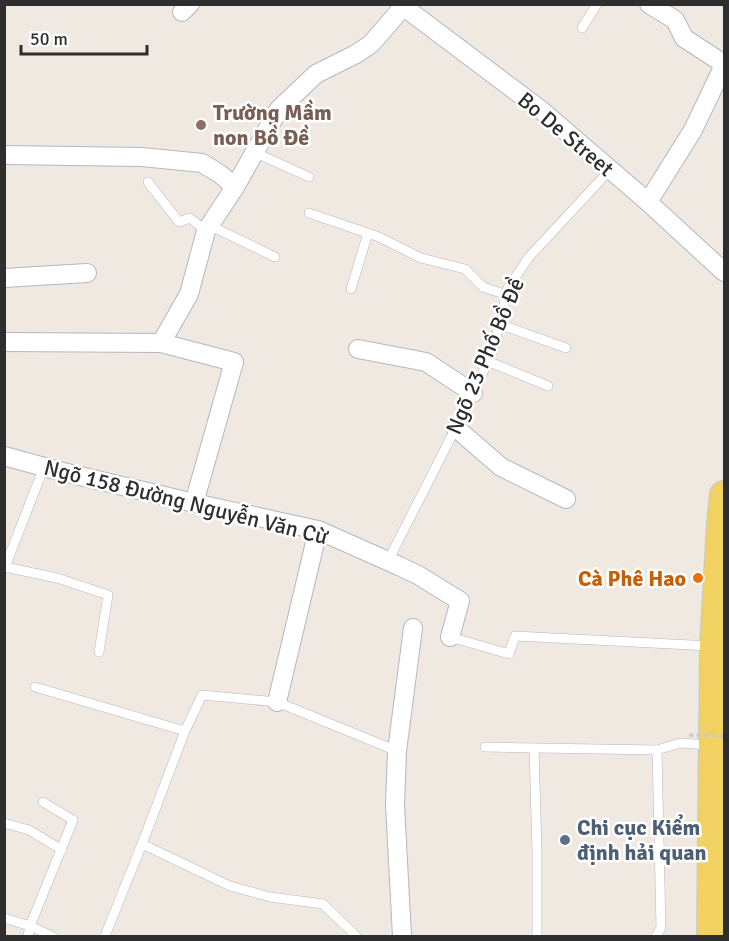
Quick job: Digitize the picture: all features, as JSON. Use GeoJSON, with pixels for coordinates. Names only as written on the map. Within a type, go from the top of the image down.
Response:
{"type":"FeatureCollection","features":[{"type":"Feature","properties":{"kind":"main road"},"geometry":{"type":"LineString","coordinates":[[711,936],[709,739],[724,495]]}},
{"type":"Feature","properties":{"kind":"street"},"geometry":{"type":"LineString","coordinates":[[648,202],[693,129],[724,65],[684,38],[675,20],[649,4]]}},
{"type":"Feature","properties":{"kind":"street"},"geometry":{"type":"LineString","coordinates":[[161,343],[189,294],[208,228],[235,187],[279,109],[316,74],[372,45],[402,6]]}},
{"type":"Feature","properties":{"kind":"street","name":"Bo De Street"},"geometry":{"type":"LineString","coordinates":[[402,6],[541,110],[648,202],[724,272]]}},
{"type":"Feature","properties":{"kind":"street"},"geometry":{"type":"LineString","coordinates":[[4,155],[142,157],[202,163],[235,187]]}},
{"type":"Feature","properties":{"kind":"street"},"geometry":{"type":"LineString","coordinates":[[4,278],[87,273]]}},
{"type":"Feature","properties":{"kind":"street"},"geometry":{"type":"LineString","coordinates":[[4,342],[161,343],[234,362],[194,503]]}},
{"type":"Feature","properties":{"kind":"street"},"geometry":{"type":"LineString","coordinates":[[358,349],[426,362],[473,393]]}},
{"type":"Feature","properties":{"kind":"street"},"geometry":{"type":"LineString","coordinates":[[456,428],[501,467],[566,499]]}},
{"type":"Feature","properties":{"kind":"street","name":"Ngõ 158 Đường Nguyễn Văn Cừ"},"geometry":{"type":"LineString","coordinates":[[4,456],[194,503],[318,530],[418,575],[460,601],[450,637]]}},
{"type":"Feature","properties":{"kind":"street"},"geometry":{"type":"LineString","coordinates":[[277,702],[318,530]]}},
{"type":"Feature","properties":{"kind":"street"},"geometry":{"type":"LineString","coordinates":[[402,936],[395,805],[397,751],[413,628]]}},
{"type":"Feature","properties":{"kind":"lane"},"geometry":{"type":"LineString","coordinates":[[582,28],[597,4]]}},
{"type":"Feature","properties":{"kind":"lane"},"geometry":{"type":"LineString","coordinates":[[254,152],[309,177]]}},
{"type":"Feature","properties":{"kind":"lane","name":"Ngõ 23 Phố Bồ Đề"},"geometry":{"type":"LineString","coordinates":[[388,561],[456,428],[494,346],[508,288],[529,257],[610,170]]}},
{"type":"Feature","properties":{"kind":"lane"},"geometry":{"type":"LineString","coordinates":[[148,182],[179,222],[189,218],[275,257]]}},
{"type":"Feature","properties":{"kind":"lane"},"geometry":{"type":"LineString","coordinates":[[309,213],[379,237],[421,258],[465,269],[483,287],[507,295]]}},
{"type":"Feature","properties":{"kind":"lane"},"geometry":{"type":"LineString","coordinates":[[351,289],[368,233]]}},
{"type":"Feature","properties":{"kind":"lane"},"geometry":{"type":"LineString","coordinates":[[499,324],[566,348]]}},
{"type":"Feature","properties":{"kind":"lane"},"geometry":{"type":"LineString","coordinates":[[487,361],[548,387]]}},
{"type":"Feature","properties":{"kind":"lane"},"geometry":{"type":"LineString","coordinates":[[44,467],[5,567],[57,578],[108,595],[99,652]]}},
{"type":"Feature","properties":{"kind":"lane"},"geometry":{"type":"LineString","coordinates":[[450,637],[509,654],[515,636],[714,646]]}},
{"type":"Feature","properties":{"kind":"lane"},"geometry":{"type":"LineString","coordinates":[[35,687],[185,731]]}},
{"type":"Feature","properties":{"kind":"lane"},"geometry":{"type":"LineString","coordinates":[[105,936],[185,731],[202,695],[277,702],[397,751]]}},
{"type":"Feature","properties":{"kind":"lane"},"geometry":{"type":"LineString","coordinates":[[485,747],[657,750],[709,739]]}},
{"type":"Feature","properties":{"kind":"lane"},"geometry":{"type":"LineString","coordinates":[[534,748],[537,936]]}},
{"type":"Feature","properties":{"kind":"lane"},"geometry":{"type":"LineString","coordinates":[[656,936],[661,928],[657,750]]}},
{"type":"Feature","properties":{"kind":"lane"},"geometry":{"type":"LineString","coordinates":[[29,931],[73,820],[43,802]]}},
{"type":"Feature","properties":{"kind":"lane"},"geometry":{"type":"LineString","coordinates":[[4,823],[29,830],[62,850]]}},
{"type":"Feature","properties":{"kind":"lane"},"geometry":{"type":"LineString","coordinates":[[142,844],[230,886],[270,897],[323,904],[356,936]]}},
{"type":"Feature","properties":{"kind":"lane"},"geometry":{"type":"LineString","coordinates":[[4,918],[29,931],[52,936]]}},
{"type":"Feature","properties":{"kind":"place","name":"Trường Mầm non Bồ Đề"},"geometry":{"type":"Point","coordinates":[201,125]}},
{"type":"Feature","properties":{"kind":"place","name":"Cà Phê Hao"},"geometry":{"type":"Point","coordinates":[698,578]}},
{"type":"Feature","properties":{"kind":"place","name":"Chi cục Kiểm định hải quan"},"geometry":{"type":"Point","coordinates":[565,840]}}]}
